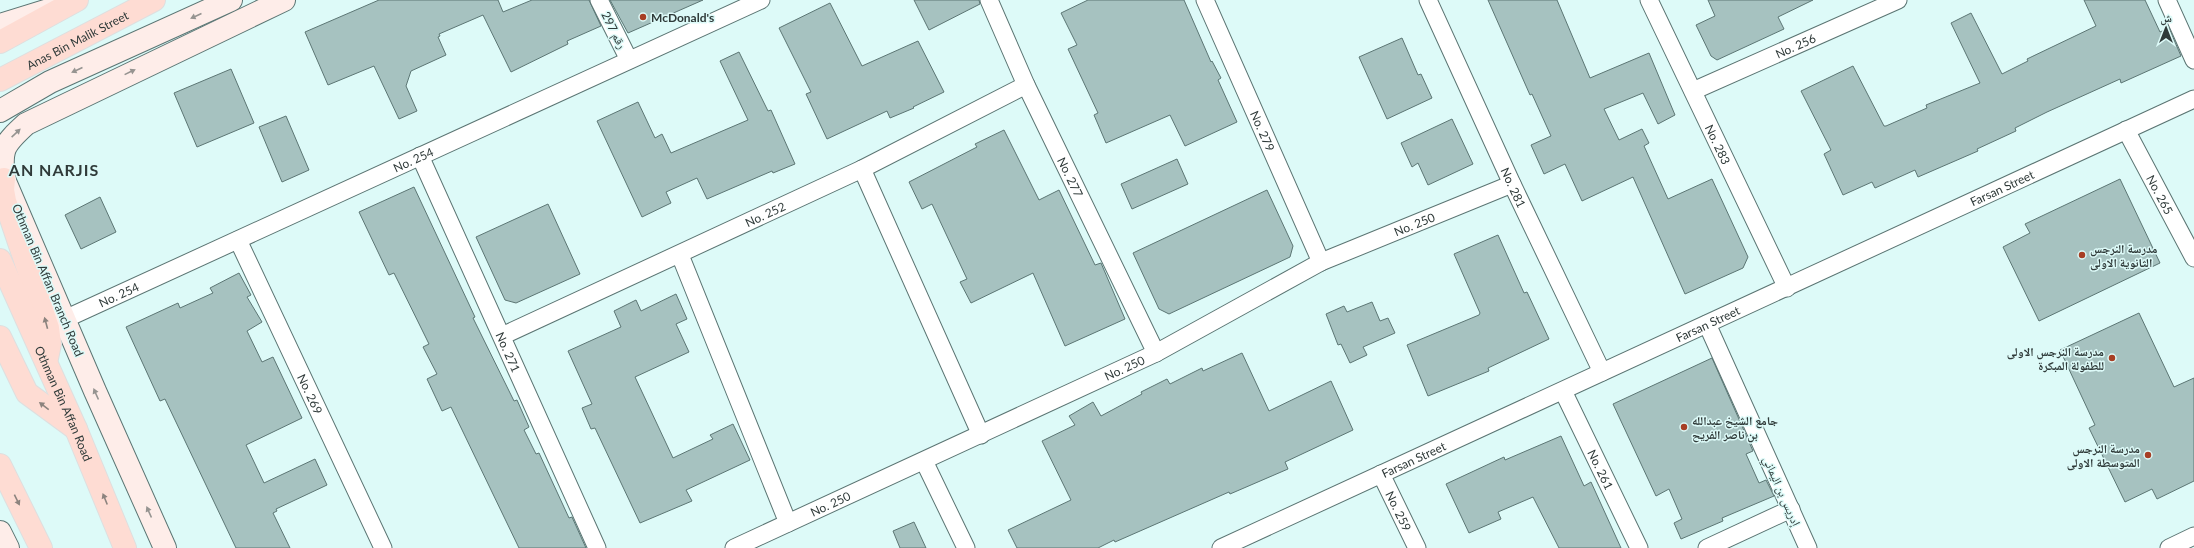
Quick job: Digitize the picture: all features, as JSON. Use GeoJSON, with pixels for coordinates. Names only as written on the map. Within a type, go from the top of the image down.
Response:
{"type":"FeatureCollection","features":[{"type":"Feature","properties":{"kind":"main road","name":"Anas Bin Malik Street"},"geometry":{"type":"LineString","coordinates":[[0,80],[154,0]]}},
{"type":"Feature","properties":{"kind":"main road"},"geometry":{"type":"LineString","coordinates":[[0,111],[50,82],[231,0]]}},
{"type":"Feature","properties":{"kind":"main road","name":"Othman Bin Affan Branch Road"},"geometry":{"type":"LineString","coordinates":[[165,548],[95,391],[4,179],[2,160],[8,142],[26,124],[284,0]]}},
{"type":"Feature","properties":{"kind":"main road"},"geometry":{"type":"LineString","coordinates":[[0,25],[29,14],[73,2]]}},
{"type":"Feature","properties":{"kind":"main road"},"geometry":{"type":"LineString","coordinates":[[0,42],[73,2]]}},
{"type":"Feature","properties":{"kind":"main road"},"geometry":{"type":"LineString","coordinates":[[4,179],[3,190],[5,201],[48,328],[50,344],[46,361]]}},
{"type":"Feature","properties":{"kind":"main road","name":"Othman Bin Affan Road"},"geometry":{"type":"LineString","coordinates":[[0,260],[76,429],[125,548]]}},
{"type":"Feature","properties":{"kind":"main road"},"geometry":{"type":"LineString","coordinates":[[0,296],[9,307],[24,316]]}},
{"type":"Feature","properties":{"kind":"main road"},"geometry":{"type":"LineString","coordinates":[[0,337],[27,393],[76,429]]}},
{"type":"Feature","properties":{"kind":"main road"},"geometry":{"type":"LineString","coordinates":[[0,465],[41,548]]}},
{"type":"Feature","properties":{"kind":"main road"},"geometry":{"type":"LineString","coordinates":[[0,532],[8,548]]}},
{"type":"Feature","properties":{"kind":"street","name":"رقم 297"},"geometry":{"type":"LineString","coordinates":[[599,0],[629,60]]}},
{"type":"Feature","properties":{"kind":"street","name":"No. 254"},"geometry":{"type":"LineString","coordinates":[[65,319],[761,0]]}},
{"type":"Feature","properties":{"kind":"street","name":"No. 277"},"geometry":{"type":"LineString","coordinates":[[989,0],[1026,85],[1156,353]]}},
{"type":"Feature","properties":{"kind":"street","name":"No. 279"},"geometry":{"type":"LineString","coordinates":[[1205,0],[1321,262]]}},
{"type":"Feature","properties":{"kind":"street","name":"No. 281"},"geometry":{"type":"LineString","coordinates":[[1428,0],[1512,184],[1602,372]]}},
{"type":"Feature","properties":{"kind":"street","name":"No. 283"},"geometry":{"type":"LineString","coordinates":[[1649,0],[1786,288]]}},
{"type":"Feature","properties":{"kind":"street","name":"No. 256"},"geometry":{"type":"LineString","coordinates":[[1693,91],[1868,6],[1898,0]]}},
{"type":"Feature","properties":{"kind":"street"},"geometry":{"type":"LineString","coordinates":[[2167,0],[2194,60]]}},
{"type":"Feature","properties":{"kind":"street","name":"No. 252"},"geometry":{"type":"LineString","coordinates":[[502,336],[680,255],[862,169],[1026,85]]}},
{"type":"Feature","properties":{"kind":"street","name":"Farsan Street"},"geometry":{"type":"LineString","coordinates":[[1221,548],[2194,99]]}},
{"type":"Feature","properties":{"kind":"street","name":"No. 265"},"geometry":{"type":"LineString","coordinates":[[2126,130],[2194,258]]}},
{"type":"Feature","properties":{"kind":"street","name":"No. 271"},"geometry":{"type":"LineString","coordinates":[[420,156],[597,548]]}},
{"type":"Feature","properties":{"kind":"street"},"geometry":{"type":"LineString","coordinates":[[862,169],[981,435]]}},
{"type":"Feature","properties":{"kind":"street","name":"No. 250"},"geometry":{"type":"LineString","coordinates":[[734,548],[1156,353],[1321,262],[1512,184]]}},
{"type":"Feature","properties":{"kind":"street","name":"No. 269"},"geometry":{"type":"LineString","coordinates":[[238,240],[383,548]]}},
{"type":"Feature","properties":{"kind":"street"},"geometry":{"type":"LineString","coordinates":[[680,255],[788,523]]}},
{"type":"Feature","properties":{"kind":"street","name":"إدريس بن اليماني"},"geometry":{"type":"LineString","coordinates":[[1707,324],[1808,548]]}},
{"type":"Feature","properties":{"kind":"street","name":"No. 261"},"geometry":{"type":"LineString","coordinates":[[1563,391],[1638,548]]}},
{"type":"Feature","properties":{"kind":"street"},"geometry":{"type":"LineString","coordinates":[[924,461],[966,548]]}},
{"type":"Feature","properties":{"kind":"street","name":"No. 259"},"geometry":{"type":"LineString","coordinates":[[1381,474],[1417,548]]}},
{"type":"Feature","properties":{"kind":"street"},"geometry":{"type":"LineString","coordinates":[[1707,548],[1791,509]]}},
{"type":"Feature","properties":{"kind":"street"},"geometry":{"type":"LineString","coordinates":[[2169,548],[2194,536]]}},
{"type":"Feature","properties":{"kind":"building"},"geometry":{"type":"Polygon","coordinates":[[[379,0],[498,0],[503,12],[532,0],[589,0],[601,26],[567,41],[568,44],[511,72],[483,15],[439,34],[440,36],[438,37],[446,55],[411,71],[406,86],[417,111],[399,119],[374,66],[328,85],[305,32],[379,0]]]}},
{"type":"Feature","properties":{"kind":"building","name":"McDonald's"},"geometry":{"type":"Polygon","coordinates":[[[610,0],[703,0],[628,33],[610,0]]]}},
{"type":"Feature","properties":{"kind":"building"},"geometry":{"type":"Polygon","coordinates":[[[914,0],[979,0],[980,4],[929,30],[914,0]]]}},
{"type":"Feature","properties":{"kind":"building"},"geometry":{"type":"Polygon","coordinates":[[[1088,0],[1184,0],[1211,62],[1212,61],[1221,78],[1218,80],[1237,122],[1185,146],[1170,115],[1106,143],[1094,115],[1098,113],[1068,49],[1077,45],[1061,13],[1088,0]]]}},
{"type":"Feature","properties":{"kind":"building"},"geometry":{"type":"Polygon","coordinates":[[[1488,0],[1557,0],[1590,78],[1649,53],[1675,115],[1658,124],[1643,93],[1604,109],[1619,140],[1642,129],[1649,143],[1644,146],[1668,199],[1712,179],[1748,257],[1743,268],[1685,294],[1633,177],[1582,201],[1565,164],[1544,174],[1531,145],[1551,136],[1532,94],[1530,95],[1488,0]]]}},
{"type":"Feature","properties":{"kind":"building"},"geometry":{"type":"Polygon","coordinates":[[[1708,0],[1813,0],[1778,17],[1784,29],[1717,60],[1711,56],[1696,25],[1715,16],[1708,0]]]}},
{"type":"Feature","properties":{"kind":"building"},"geometry":{"type":"Polygon","coordinates":[[[2084,0],[2145,0],[2160,32],[2169,28],[2181,56],[2121,83],[2120,79],[2047,112],[2015,128],[2016,131],[1977,149],[1978,151],[1918,177],[1915,170],[1875,188],[1872,182],[1843,195],[1824,154],[1831,150],[1801,91],[1853,66],[1884,126],[1886,126],[1927,108],[1926,105],[1980,83],[1951,23],[1971,13],[2002,74],[2028,61],[2027,59],[2096,26],[2084,0]]]}},
{"type":"Feature","properties":{"kind":"building"},"geometry":{"type":"Polygon","coordinates":[[[830,3],[862,66],[918,41],[944,92],[913,107],[914,108],[890,118],[887,111],[827,139],[806,94],[811,92],[779,28],[830,3]]]}},
{"type":"Feature","properties":{"kind":"building"},"geometry":{"type":"Polygon","coordinates":[[[1402,38],[1418,75],[1421,74],[1432,98],[1387,119],[1359,57],[1402,38]]]}},
{"type":"Feature","properties":{"kind":"building"},"geometry":{"type":"Polygon","coordinates":[[[739,52],[768,111],[771,110],[795,164],[773,173],[772,171],[707,199],[697,178],[666,192],[671,203],[642,217],[597,121],[638,102],[655,138],[662,134],[671,153],[748,120],[720,61],[739,52]]]}},
{"type":"Feature","properties":{"kind":"building"},"geometry":{"type":"Polygon","coordinates":[[[231,69],[254,123],[197,147],[174,93],[231,69]]]}},
{"type":"Feature","properties":{"kind":"building"},"geometry":{"type":"Polygon","coordinates":[[[286,116],[309,170],[282,182],[259,127],[286,116]]]}},
{"type":"Feature","properties":{"kind":"building"},"geometry":{"type":"Polygon","coordinates":[[[1452,119],[1473,164],[1428,185],[1418,163],[1412,167],[1401,143],[1452,119]]]}},
{"type":"Feature","properties":{"kind":"building"},"geometry":{"type":"Polygon","coordinates":[[[1004,130],[1039,200],[1059,190],[1095,265],[1101,263],[1125,319],[1065,346],[1033,273],[971,303],[960,282],[967,279],[932,204],[922,209],[909,182],[977,147],[975,144],[1004,130]]]}},
{"type":"Feature","properties":{"kind":"building"},"geometry":{"type":"Polygon","coordinates":[[[1177,159],[1188,184],[1132,209],[1121,184],[1177,159]]]}},
{"type":"Feature","properties":{"kind":"building","name":"مدرسة النرجس الثانوية الاولى"},"geometry":{"type":"Polygon","coordinates":[[[2120,179],[2160,263],[2039,321],[2003,247],[2030,233],[2025,224],[2120,179]]]}},
{"type":"Feature","properties":{"kind":"building"},"geometry":{"type":"Polygon","coordinates":[[[414,187],[475,317],[473,318],[514,401],[517,400],[529,427],[524,430],[536,454],[539,453],[569,518],[572,517],[586,548],[519,548],[451,407],[442,411],[427,379],[437,374],[423,347],[429,344],[394,273],[389,275],[359,212],[414,187]]]}},
{"type":"Feature","properties":{"kind":"building"},"geometry":{"type":"Polygon","coordinates":[[[1267,190],[1293,246],[1290,257],[1169,314],[1159,309],[1133,253],[1267,190]]]}},
{"type":"Feature","properties":{"kind":"building"},"geometry":{"type":"Polygon","coordinates":[[[100,197],[116,232],[81,249],[65,215],[100,197]]]}},
{"type":"Feature","properties":{"kind":"building"},"geometry":{"type":"Polygon","coordinates":[[[548,204],[580,274],[516,303],[505,300],[476,237],[548,204]]]}},
{"type":"Feature","properties":{"kind":"building"},"geometry":{"type":"Polygon","coordinates":[[[1498,235],[1524,293],[1527,292],[1549,339],[1488,368],[1489,371],[1428,396],[1407,345],[1479,315],[1480,313],[1454,254],[1498,235]]]}},
{"type":"Feature","properties":{"kind":"building"},"geometry":{"type":"Polygon","coordinates":[[[239,273],[251,295],[247,297],[262,322],[247,331],[262,362],[273,357],[302,418],[246,445],[264,483],[315,459],[327,485],[276,509],[277,511],[273,513],[290,548],[236,548],[165,399],[160,401],[126,327],[178,303],[180,308],[213,293],[210,288],[239,273]]]}},
{"type":"Feature","properties":{"kind":"building"},"geometry":{"type":"Polygon","coordinates":[[[676,294],[687,319],[676,324],[689,352],[635,377],[673,458],[713,439],[710,435],[733,424],[750,460],[686,490],[692,501],[640,523],[595,428],[591,429],[582,408],[592,404],[568,351],[621,327],[614,311],[636,300],[641,311],[676,294]]]}},
{"type":"Feature","properties":{"kind":"building"},"geometry":{"type":"Polygon","coordinates":[[[1372,302],[1380,321],[1388,318],[1395,333],[1363,347],[1367,355],[1350,363],[1341,344],[1338,345],[1326,314],[1344,306],[1347,312],[1372,302]]]}},
{"type":"Feature","properties":{"kind":"building"},"geometry":{"type":"Polygon","coordinates":[[[2139,313],[2174,387],[2194,378],[2194,481],[2157,499],[2152,489],[2125,502],[2089,428],[2095,425],[2060,350],[2139,313]]]}},
{"type":"Feature","properties":{"kind":"building"},"geometry":{"type":"Polygon","coordinates":[[[1242,353],[1269,411],[1331,381],[1353,430],[1285,462],[1288,469],[1230,494],[1229,492],[1098,548],[1017,548],[1008,530],[1071,500],[1042,441],[1075,425],[1069,416],[1093,402],[1101,416],[1142,394],[1141,392],[1167,379],[1170,384],[1202,368],[1203,371],[1242,353]]]}},
{"type":"Feature","properties":{"kind":"building","name":"جامع الشيخ عبدالله بن ناصر الفريح"},"geometry":{"type":"Polygon","coordinates":[[[1712,358],[1753,451],[1746,454],[1759,483],[1766,480],[1774,496],[1722,518],[1723,521],[1681,539],[1674,523],[1682,519],[1669,489],[1656,496],[1613,404],[1712,358]]]}},
{"type":"Feature","properties":{"kind":"building"},"geometry":{"type":"Polygon","coordinates":[[[1561,436],[1584,486],[1591,482],[1621,548],[1559,548],[1533,497],[1498,512],[1501,519],[1469,533],[1446,484],[1504,457],[1505,460],[1561,436]]]}},
{"type":"Feature","properties":{"kind":"building"},"geometry":{"type":"Polygon","coordinates":[[[914,522],[926,548],[900,548],[893,531],[914,522]]]}},
{"type":"Feature","properties":{"kind":"place","name":"McDonald's"},"geometry":{"type":"Point","coordinates":[643,17]}},
{"type":"Feature","properties":{"kind":"place","name":"مدرسة النرجس الثانوية الاولى"},"geometry":{"type":"Point","coordinates":[2082,255]}},
{"type":"Feature","properties":{"kind":"place","name":"مدرسة النرجس الاولى للطفولة المبكرة"},"geometry":{"type":"Point","coordinates":[2112,358]}},
{"type":"Feature","properties":{"kind":"place","name":"جامع الشيخ عبدالله بن ناصر الفريح"},"geometry":{"type":"Point","coordinates":[1684,427]}},
{"type":"Feature","properties":{"kind":"place","name":"مدرسة النرجس المتوسطة الاولى"},"geometry":{"type":"Point","coordinates":[2148,455]}},
{"type":"Feature","properties":{"kind":"district","name":"AN NARJIS"},"geometry":{"type":"Point","coordinates":[54,169]}}]}
